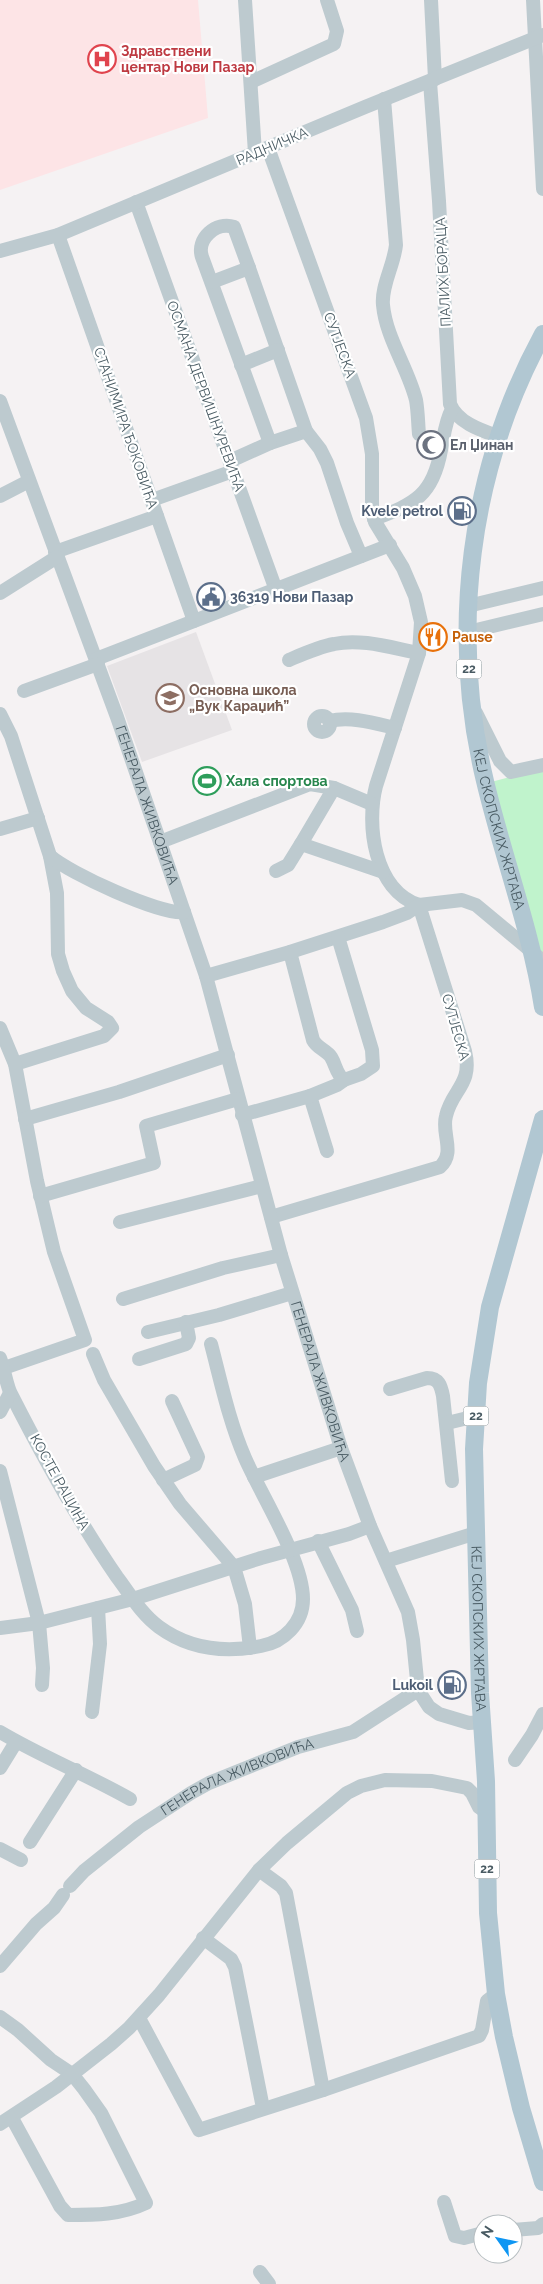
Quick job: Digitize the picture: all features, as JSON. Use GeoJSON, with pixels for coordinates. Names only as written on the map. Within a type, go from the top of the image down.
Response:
{"type":"FeatureCollection","features":[{"type":"Feature","properties":{"kind":"main road","name":"КЕЈ СКОПСКИХ ЖРТАВА"},"geometry":{"type":"LineString","coordinates":[[543,334],[523,374],[497,436],[484,484],[477,521],[468,606],[472,706],[476,739],[486,782],[538,956],[543,1008]]}},
{"type":"Feature","properties":{"kind":"main road","name":"КЕЈ СКОПСКИХ ЖРТАВА"},"geometry":{"type":"LineString","coordinates":[[482,1722],[474,1449],[481,1360],[490,1307],[543,1119]]}},
{"type":"Feature","properties":{"kind":"main road","name":"22"},"geometry":{"type":"LineString","coordinates":[[482,1722],[488,1913],[496,1994],[514,2081],[541,2176]]}},
{"type":"Feature","properties":{"kind":"street","name":"СУТЈЕСКА"},"geometry":{"type":"LineString","coordinates":[[245,0],[251,82],[262,151],[368,425],[372,460],[371,503],[374,519],[403,568],[418,604],[421,633],[419,653],[372,804],[372,838],[384,872],[404,898],[419,905],[466,1058],[466,1077],[446,1114],[445,1126],[448,1150],[446,1160],[440,1167],[271,1217]]}},
{"type":"Feature","properties":{"kind":"street"},"geometry":{"type":"LineString","coordinates":[[251,82],[334,44],[337,31],[327,0]]}},
{"type":"Feature","properties":{"kind":"street","name":"ПАЛИХ БОРАЦА"},"geometry":{"type":"LineString","coordinates":[[431,0],[432,81],[449,392],[452,409]]}},
{"type":"Feature","properties":{"kind":"street"},"geometry":{"type":"LineString","coordinates":[[533,0],[539,37],[543,190]]}},
{"type":"Feature","properties":{"kind":"street","name":"РАДНИЧКА"},"geometry":{"type":"LineString","coordinates":[[0,252],[58,235],[384,99],[539,37]]}},
{"type":"Feature","properties":{"kind":"street"},"geometry":{"type":"LineString","coordinates":[[384,99],[396,245],[394,262],[384,293],[383,304],[386,319],[416,400],[419,434]]}},
{"type":"Feature","properties":{"kind":"street","name":"ОСМАНА ДЕРВИШНУРЕВИЋА"},"geometry":{"type":"LineString","coordinates":[[136,202],[276,590]]}},
{"type":"Feature","properties":{"kind":"street"},"geometry":{"type":"LineString","coordinates":[[269,441],[200,247],[206,235],[222,226],[230,225],[237,230],[306,431],[320,449],[327,463],[347,523],[362,556]]}},
{"type":"Feature","properties":{"kind":"street","name":"СТАНИМИРА ЂОКОВИЋА"},"geometry":{"type":"LineString","coordinates":[[58,235],[194,621]]}},
{"type":"Feature","properties":{"kind":"street"},"geometry":{"type":"LineString","coordinates":[[212,282],[249,268]]}},
{"type":"Feature","properties":{"kind":"street"},"geometry":{"type":"LineString","coordinates":[[241,365],[278,350]]}},
{"type":"Feature","properties":{"kind":"street","name":"ГЕНЕРАЛА ЖИВКОВИЋА"},"geometry":{"type":"LineString","coordinates":[[0,401],[97,662],[206,976],[281,1255],[341,1448],[370,1526],[405,1602],[410,1620],[418,1690],[392,1705],[372,1722],[353,1732],[298,1747],[218,1780],[157,1811],[84,1871],[66,1890],[54,1908],[36,1924],[0,1966]]}},
{"type":"Feature","properties":{"kind":"street"},"geometry":{"type":"LineString","coordinates":[[452,409],[455,414],[478,429],[497,436]]}},
{"type":"Feature","properties":{"kind":"street"},"geometry":{"type":"LineString","coordinates":[[374,519],[409,504],[424,493],[433,482],[447,419],[452,409]]}},
{"type":"Feature","properties":{"kind":"street"},"geometry":{"type":"LineString","coordinates":[[152,500],[231,466],[269,441],[306,431]]}},
{"type":"Feature","properties":{"kind":"street"},"geometry":{"type":"LineString","coordinates":[[0,496],[29,481]]}},
{"type":"Feature","properties":{"kind":"street"},"geometry":{"type":"LineString","coordinates":[[0,593],[56,554],[158,516]]}},
{"type":"Feature","properties":{"kind":"street"},"geometry":{"type":"LineString","coordinates":[[24,691],[194,621],[390,545]]}},
{"type":"Feature","properties":{"kind":"street"},"geometry":{"type":"LineString","coordinates":[[468,606],[543,588]]}},
{"type":"Feature","properties":{"kind":"street"},"geometry":{"type":"LineString","coordinates":[[468,632],[543,614]]}},
{"type":"Feature","properties":{"kind":"street"},"geometry":{"type":"LineString","coordinates":[[289,660],[330,644],[345,642],[419,653]]}},
{"type":"Feature","properties":{"kind":"street","name":"КЕЈ СКОПСКИХ ЖРТАВА"},"geometry":{"type":"LineString","coordinates":[[472,706],[500,761],[511,772],[543,765]]}},
{"type":"Feature","properties":{"kind":"street"},"geometry":{"type":"LineString","coordinates":[[0,714],[11,736],[50,856],[57,893],[58,954],[63,971],[72,991],[86,1008],[108,1022],[112,1028],[104,1036],[15,1064]]}},
{"type":"Feature","properties":{"kind":"street"},"geometry":{"type":"LineString","coordinates":[[329,721],[354,720],[395,728]]}},
{"type":"Feature","properties":{"kind":"street"},"geometry":{"type":"LineString","coordinates":[[160,842],[305,785],[322,784],[372,804]]}},
{"type":"Feature","properties":{"kind":"street"},"geometry":{"type":"LineString","coordinates":[[276,872],[288,866],[334,788]]}},
{"type":"Feature","properties":{"kind":"street"},"geometry":{"type":"LineString","coordinates":[[0,829],[38,818]]}},
{"type":"Feature","properties":{"kind":"street"},"geometry":{"type":"LineString","coordinates":[[300,844],[384,872]]}},
{"type":"Feature","properties":{"kind":"street"},"geometry":{"type":"LineString","coordinates":[[50,856],[81,874],[153,907],[172,912],[184,912]]}},
{"type":"Feature","properties":{"kind":"street"},"geometry":{"type":"LineString","coordinates":[[206,976],[338,937],[398,916],[419,905],[462,900],[472,902],[519,943],[538,956]]}},
{"type":"Feature","properties":{"kind":"street"},"geometry":{"type":"LineString","coordinates":[[242,1115],[310,1096],[366,1072],[374,1063],[372,1050],[338,937]]}},
{"type":"Feature","properties":{"kind":"street"},"geometry":{"type":"LineString","coordinates":[[290,952],[313,1040],[330,1056],[338,1074],[344,1080]]}},
{"type":"Feature","properties":{"kind":"street"},"geometry":{"type":"LineString","coordinates":[[0,1028],[15,1064],[40,1196],[58,1262],[85,1340],[2,1363]]}},
{"type":"Feature","properties":{"kind":"street"},"geometry":{"type":"LineString","coordinates":[[26,1119],[119,1092],[228,1055]]}},
{"type":"Feature","properties":{"kind":"street"},"geometry":{"type":"LineString","coordinates":[[310,1096],[327,1150]]}},
{"type":"Feature","properties":{"kind":"street"},"geometry":{"type":"LineString","coordinates":[[40,1196],[154,1163],[146,1126],[238,1099]]}},
{"type":"Feature","properties":{"kind":"street"},"geometry":{"type":"LineString","coordinates":[[120,1222],[262,1186]]}},
{"type":"Feature","properties":{"kind":"street"},"geometry":{"type":"LineString","coordinates":[[123,1299],[223,1268],[281,1255]]}},
{"type":"Feature","properties":{"kind":"street","name":"ГЕНЕРАЛА ЖИВКОВИЋА"},"geometry":{"type":"LineString","coordinates":[[148,1332],[292,1293]]}},
{"type":"Feature","properties":{"kind":"street"},"geometry":{"type":"LineString","coordinates":[[139,1360],[186,1344],[189,1338],[186,1322]]}},
{"type":"Feature","properties":{"kind":"street"},"geometry":{"type":"LineString","coordinates":[[211,1344],[237,1436],[254,1477],[290,1550]]}},
{"type":"Feature","properties":{"kind":"street"},"geometry":{"type":"LineString","coordinates":[[93,1354],[119,1408],[163,1480],[234,1567],[245,1604],[250,1648]]}},
{"type":"Feature","properties":{"kind":"street","name":"КОСТЕ РАЦИНА"},"geometry":{"type":"LineString","coordinates":[[2,1363],[10,1393],[65,1495],[133,1599],[145,1615],[157,1626],[189,1642],[217,1650],[264,1646],[291,1631],[298,1620],[304,1601],[299,1577],[290,1550]]}},
{"type":"Feature","properties":{"kind":"street"},"geometry":{"type":"LineString","coordinates":[[390,1389],[427,1378],[436,1380],[441,1386],[447,1423],[452,1481]]}},
{"type":"Feature","properties":{"kind":"street"},"geometry":{"type":"LineString","coordinates":[[0,1412],[10,1393]]}},
{"type":"Feature","properties":{"kind":"street"},"geometry":{"type":"LineString","coordinates":[[163,1480],[195,1465],[198,1457],[172,1401]]}},
{"type":"Feature","properties":{"kind":"street"},"geometry":{"type":"LineString","coordinates":[[447,1423],[476,1416]]}},
{"type":"Feature","properties":{"kind":"street"},"geometry":{"type":"LineString","coordinates":[[254,1477],[341,1448]]}},
{"type":"Feature","properties":{"kind":"street"},"geometry":{"type":"LineString","coordinates":[[0,1471],[40,1623],[43,1668],[42,1685]]}},
{"type":"Feature","properties":{"kind":"street"},"geometry":{"type":"LineString","coordinates":[[0,1628],[40,1623],[133,1599],[318,1541],[338,1538],[370,1526]]}},
{"type":"Feature","properties":{"kind":"street","name":"КЕЈ СКОПСКИХ ЖРТАВА"},"geometry":{"type":"LineString","coordinates":[[386,1561],[476,1533]]}},
{"type":"Feature","properties":{"kind":"street"},"geometry":{"type":"LineString","coordinates":[[318,1541],[352,1610],[357,1631]]}},
{"type":"Feature","properties":{"kind":"street"},"geometry":{"type":"LineString","coordinates":[[92,1712],[100,1644],[98,1608]]}},
{"type":"Feature","properties":{"kind":"street"},"geometry":{"type":"LineString","coordinates":[[418,1690],[425,1703],[439,1714],[461,1722],[482,1722]]}},
{"type":"Feature","properties":{"kind":"street"},"geometry":{"type":"LineString","coordinates":[[516,1760],[543,1714]]}},
{"type":"Feature","properties":{"kind":"street"},"geometry":{"type":"LineString","coordinates":[[0,1732],[16,1742],[76,1770],[130,1800]]}},
{"type":"Feature","properties":{"kind":"street"},"geometry":{"type":"LineString","coordinates":[[0,1768],[16,1742]]}},
{"type":"Feature","properties":{"kind":"street"},"geometry":{"type":"LineString","coordinates":[[30,1842],[76,1770]]}},
{"type":"Feature","properties":{"kind":"street"},"geometry":{"type":"LineString","coordinates":[[0,2017],[51,2060],[72,2074],[101,2113],[146,2203],[134,2209],[100,2215],[68,2215],[60,2206],[6,2121],[72,2074],[111,2044],[138,2018],[176,1974],[259,1870],[339,1798],[354,1789],[375,1782],[394,1780],[432,1781],[463,1786],[470,1790],[479,1807],[486,1812]]}},
{"type":"Feature","properties":{"kind":"street"},"geometry":{"type":"LineString","coordinates":[[0,1849],[21,1860]]}},
{"type":"Feature","properties":{"kind":"street"},"geometry":{"type":"LineString","coordinates":[[259,1870],[281,1886],[286,1893],[323,2090]]}},
{"type":"Feature","properties":{"kind":"street"},"geometry":{"type":"LineString","coordinates":[[203,1938],[230,1959],[235,1967],[263,2108]]}},
{"type":"Feature","properties":{"kind":"street"},"geometry":{"type":"LineString","coordinates":[[138,2018],[199,2130],[323,2090],[479,2036],[482,2030],[487,2001],[496,1994]]}},
{"type":"Feature","properties":{"kind":"street"},"geometry":{"type":"LineString","coordinates":[[444,2202],[455,2236],[464,2238],[473,2236]]}},
{"type":"Feature","properties":{"kind":"street"},"geometry":{"type":"LineString","coordinates":[[523,2229],[538,2228],[543,2224]]}},
{"type":"Feature","properties":{"kind":"street"},"geometry":{"type":"LineString","coordinates":[[260,2272],[270,2284]]}},
{"type":"Feature","properties":{"kind":"shaded area","name":"Здравствени центар Нови Пазар"},"geometry":{"type":"Polygon","coordinates":[[[0,0],[198,0],[208,118],[0,190],[0,0]]]}},
{"type":"Feature","properties":{"kind":"shaded area","name":"Основна школа „Вук Караџић”"},"geometry":{"type":"Polygon","coordinates":[[[196,632],[232,730],[142,762],[107,666],[196,632]]]}},
{"type":"Feature","properties":{"kind":"green space"},"geometry":{"type":"Polygon","coordinates":[[[543,768],[543,961],[491,782],[543,768]]]}},
{"type":"Feature","properties":{"kind":"place","name":"Здравствени центар Нови Пазар"},"geometry":{"type":"Point","coordinates":[102,59]}},
{"type":"Feature","properties":{"kind":"place","name":"Ел Џинан"},"geometry":{"type":"Point","coordinates":[431,445]}},
{"type":"Feature","properties":{"kind":"place","name":"Kvele petrol"},"geometry":{"type":"Point","coordinates":[462,511]}},
{"type":"Feature","properties":{"kind":"place","name":"36319 Нови Пазар"},"geometry":{"type":"Point","coordinates":[211,597]}},
{"type":"Feature","properties":{"kind":"place","name":"Pause"},"geometry":{"type":"Point","coordinates":[433,637]}},
{"type":"Feature","properties":{"kind":"place","name":"Основна школа „Вук Караџић”"},"geometry":{"type":"Point","coordinates":[170,698]}},
{"type":"Feature","properties":{"kind":"place","name":"Хала спортова"},"geometry":{"type":"Point","coordinates":[207,781]}},
{"type":"Feature","properties":{"kind":"place","name":"Lukoil"},"geometry":{"type":"Point","coordinates":[452,1685]}}]}
